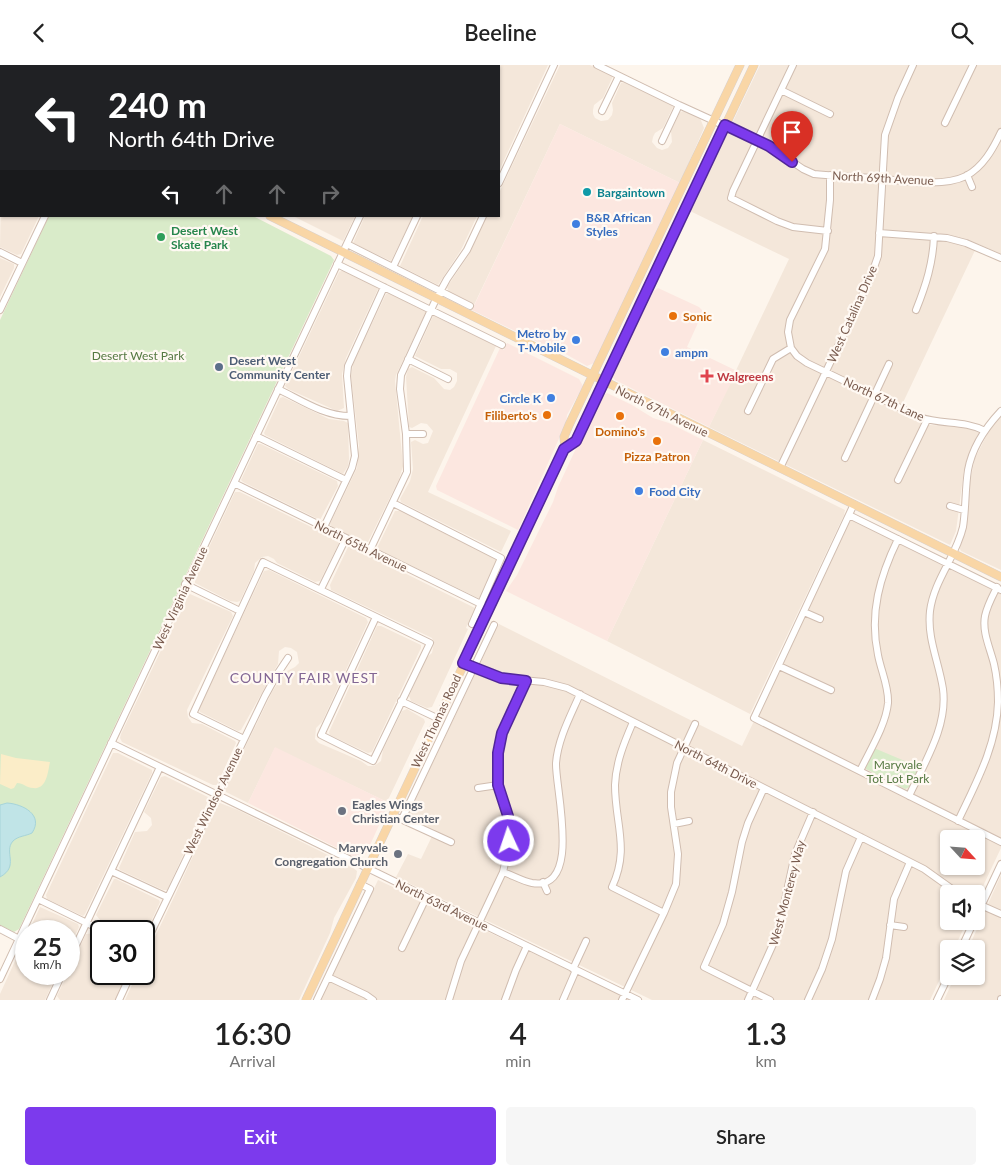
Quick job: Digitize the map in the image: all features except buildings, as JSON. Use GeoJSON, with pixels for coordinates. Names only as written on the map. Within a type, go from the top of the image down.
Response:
{"type":"FeatureCollection","features":[{"type":"Feature","properties":{"kind":"main road","name":"West Thomas Road"},"geometry":{"type":"LineString","coordinates":[[306,1000],[564,449],[564,437],[592,376],[740,65]]}},
{"type":"Feature","properties":{"kind":"main road","name":"West Thomas Road"},"geometry":{"type":"LineString","coordinates":[[564,449],[576,441],[754,65]]}},
{"type":"Feature","properties":{"kind":"main road"},"geometry":{"type":"LineString","coordinates":[[729,89],[740,94]]}},
{"type":"Feature","properties":{"kind":"main road","name":"North 67th Avenue"},"geometry":{"type":"LineString","coordinates":[[272,217],[1001,577]]}},
{"type":"Feature","properties":{"kind":"street"},"geometry":{"type":"LineString","coordinates":[[500,181],[554,65]]}},
{"type":"Feature","properties":{"kind":"street","name":"North 69th Avenue"},"geometry":{"type":"LineString","coordinates":[[598,65],[679,105],[757,140],[776,150],[803,169],[814,173],[939,182],[957,179],[967,175],[980,165],[991,151],[1001,132]]}},
{"type":"Feature","properties":{"kind":"street"},"geometry":{"type":"LineString","coordinates":[[793,65],[731,198],[793,227],[828,231]]}},
{"type":"Feature","properties":{"kind":"street","name":"West Catalina Drive"},"geometry":{"type":"LineString","coordinates":[[780,468],[870,279],[878,256],[885,135],[913,65]]}},
{"type":"Feature","properties":{"kind":"street"},"geometry":{"type":"LineString","coordinates":[[945,123],[973,65]]}},
{"type":"Feature","properties":{"kind":"street"},"geometry":{"type":"LineString","coordinates":[[602,111],[619,76]]}},
{"type":"Feature","properties":{"kind":"street"},"geometry":{"type":"LineString","coordinates":[[781,91],[830,114]]}},
{"type":"Feature","properties":{"kind":"street"},"geometry":{"type":"LineString","coordinates":[[662,141],[679,105]]}},
{"type":"Feature","properties":{"kind":"street"},"geometry":{"type":"LineString","coordinates":[[748,411],[773,359],[791,348],[788,332],[790,320],[825,249],[831,187],[830,175]]}},
{"type":"Feature","properties":{"kind":"street"},"geometry":{"type":"LineString","coordinates":[[967,175],[972,187]]}},
{"type":"Feature","properties":{"kind":"street"},"geometry":{"type":"LineString","coordinates":[[0,310],[45,217]]}},
{"type":"Feature","properties":{"kind":"street","name":"West Virginia Avenue"},"geometry":{"type":"LineString","coordinates":[[28,920],[360,217]]}},
{"type":"Feature","properties":{"kind":"street"},"geometry":{"type":"LineString","coordinates":[[393,267],[417,217]]}},
{"type":"Feature","properties":{"kind":"street"},"geometry":{"type":"LineString","coordinates":[[370,550],[407,473],[406,434],[400,389],[401,375],[440,291],[467,250],[483,217]]}},
{"type":"Feature","properties":{"kind":"street"},"geometry":{"type":"LineString","coordinates":[[879,233],[934,236],[960,241],[1001,258]]}},
{"type":"Feature","properties":{"kind":"street"},"geometry":{"type":"LineString","coordinates":[[916,310],[929,277],[934,236]]}},
{"type":"Feature","properties":{"kind":"street"},"geometry":{"type":"LineString","coordinates":[[347,244],[470,306]]}},
{"type":"Feature","properties":{"kind":"street"},"geometry":{"type":"LineString","coordinates":[[0,252],[22,263]]}},
{"type":"Feature","properties":{"kind":"street"},"geometry":{"type":"LineString","coordinates":[[338,264],[502,345]]}},
{"type":"Feature","properties":{"kind":"street"},"geometry":{"type":"LineString","coordinates":[[324,527],[352,468],[355,456],[350,417],[348,365],[384,287]]}},
{"type":"Feature","properties":{"kind":"street","name":"North 67th Lane"},"geometry":{"type":"LineString","coordinates":[[791,348],[801,359],[927,419],[969,424],[985,431]]}},
{"type":"Feature","properties":{"kind":"street"},"geometry":{"type":"LineString","coordinates":[[408,359],[448,379]]}},
{"type":"Feature","properties":{"kind":"street"},"geometry":{"type":"LineString","coordinates":[[844,458],[889,364]]}},
{"type":"Feature","properties":{"kind":"street"},"geometry":{"type":"LineString","coordinates":[[278,389],[332,415],[350,417]]}},
{"type":"Feature","properties":{"kind":"street"},"geometry":{"type":"LineString","coordinates":[[909,795],[935,740],[940,721],[943,691],[932,647],[929,625],[933,593],[961,531],[968,469],[972,458],[985,431],[1001,411]]}},
{"type":"Feature","properties":{"kind":"street"},"geometry":{"type":"LineString","coordinates":[[898,480],[927,419]]}},
{"type":"Feature","properties":{"kind":"street"},"geometry":{"type":"LineString","coordinates":[[406,434],[423,434]]}},
{"type":"Feature","properties":{"kind":"street"},"geometry":{"type":"LineString","coordinates":[[256,436],[346,480]]}},
{"type":"Feature","properties":{"kind":"street","name":"North 65th Avenue"},"geometry":{"type":"LineString","coordinates":[[234,483],[489,608]]}},
{"type":"Feature","properties":{"kind":"street"},"geometry":{"type":"LineString","coordinates":[[393,503],[501,558],[472,624]]}},
{"type":"Feature","properties":{"kind":"street"},"geometry":{"type":"LineString","coordinates":[[854,504],[754,718],[1001,842]]}},
{"type":"Feature","properties":{"kind":"street"},"geometry":{"type":"LineString","coordinates":[[950,506],[964,510]]}},
{"type":"Feature","properties":{"kind":"street"},"geometry":{"type":"LineString","coordinates":[[849,515],[999,589],[987,609],[984,621],[986,637],[999,682],[998,713],[994,737],[989,754],[958,821]]}},
{"type":"Feature","properties":{"kind":"street"},"geometry":{"type":"LineString","coordinates":[[321,589],[346,538]]}},
{"type":"Feature","properties":{"kind":"street"},"geometry":{"type":"LineString","coordinates":[[860,771],[884,719],[888,703],[887,689],[876,643],[875,616],[879,585],[888,559],[898,539]]}},
{"type":"Feature","properties":{"kind":"street"},"geometry":{"type":"LineString","coordinates":[[244,739],[193,714],[263,562],[430,643],[373,761],[321,735],[376,617]]}},
{"type":"Feature","properties":{"kind":"street"},"geometry":{"type":"LineString","coordinates":[[185,584],[240,611]]}},
{"type":"Feature","properties":{"kind":"street"},"geometry":{"type":"LineString","coordinates":[[804,612],[820,619]]}},
{"type":"Feature","properties":{"kind":"street","name":"West Thomas Road"},"geometry":{"type":"LineString","coordinates":[[402,819],[494,625]]}},
{"type":"Feature","properties":{"kind":"street","name":"West Windsor Avenue"},"geometry":{"type":"LineString","coordinates":[[155,923],[276,675],[288,658]]}},
{"type":"Feature","properties":{"kind":"street","name":"North 64th Drive"},"geometry":{"type":"LineString","coordinates":[[463,663],[501,678],[544,682],[580,695],[928,871],[947,885]]}},
{"type":"Feature","properties":{"kind":"street"},"geometry":{"type":"LineString","coordinates":[[779,665],[831,690]]}},
{"type":"Feature","properties":{"kind":"street"},"geometry":{"type":"LineString","coordinates":[[449,1000],[461,961],[503,871],[507,854],[509,828],[508,816],[498,785],[498,753],[502,733],[526,681]]}},
{"type":"Feature","properties":{"kind":"street"},"geometry":{"type":"LineString","coordinates":[[503,871],[533,883],[543,882],[555,875],[562,860],[563,828],[556,775],[557,755],[564,729],[580,695]]}},
{"type":"Feature","properties":{"kind":"street"},"geometry":{"type":"LineString","coordinates":[[402,701],[437,718]]}},
{"type":"Feature","properties":{"kind":"street"},"geometry":{"type":"LineString","coordinates":[[633,722],[617,766],[615,787],[622,856],[620,869],[612,887],[664,913]]}},
{"type":"Feature","properties":{"kind":"street"},"geometry":{"type":"LineString","coordinates":[[624,997],[676,884],[678,854],[671,807],[672,783],[683,747],[695,724]]}},
{"type":"Feature","properties":{"kind":"street","name":"North 63rd Avenue"},"geometry":{"type":"LineString","coordinates":[[111,743],[527,946],[624,997],[638,1000]]}},
{"type":"Feature","properties":{"kind":"street"},"geometry":{"type":"LineString","coordinates":[[80,937],[160,767]]}},
{"type":"Feature","properties":{"kind":"street"},"geometry":{"type":"LineString","coordinates":[[478,788],[498,785]]}},
{"type":"Feature","properties":{"kind":"street"},"geometry":{"type":"LineString","coordinates":[[764,788],[748,823],[742,842],[723,924],[704,967],[770,1000]]}},
{"type":"Feature","properties":{"kind":"street","name":"West Monterey Way"},"geometry":{"type":"LineString","coordinates":[[748,1000],[770,954],[777,933],[795,854],[813,812]]}},
{"type":"Feature","properties":{"kind":"street"},"geometry":{"type":"LineString","coordinates":[[392,815],[451,842]]}},
{"type":"Feature","properties":{"kind":"street"},"geometry":{"type":"LineString","coordinates":[[135,819],[143,823]]}},
{"type":"Feature","properties":{"kind":"street"},"geometry":{"type":"LineString","coordinates":[[674,824],[690,821]]}},
{"type":"Feature","properties":{"kind":"street"},"geometry":{"type":"LineString","coordinates":[[808,1000],[825,959],[835,927],[846,871],[861,837]]}},
{"type":"Feature","properties":{"kind":"street"},"geometry":{"type":"LineString","coordinates":[[872,1000],[884,964],[894,899],[910,862]]}},
{"type":"Feature","properties":{"kind":"street"},"geometry":{"type":"LineString","coordinates":[[985,893],[1001,864]]}},
{"type":"Feature","properties":{"kind":"street"},"geometry":{"type":"LineString","coordinates":[[111,871],[167,897]]}},
{"type":"Feature","properties":{"kind":"street"},"geometry":{"type":"LineString","coordinates":[[543,882],[547,891]]}},
{"type":"Feature","properties":{"kind":"street"},"geometry":{"type":"LineString","coordinates":[[317,1000],[370,889],[360,884]]}},
{"type":"Feature","properties":{"kind":"street"},"geometry":{"type":"LineString","coordinates":[[402,948],[426,898]]}},
{"type":"Feature","properties":{"kind":"street"},"geometry":{"type":"LineString","coordinates":[[38,899],[90,924]]}},
{"type":"Feature","properties":{"kind":"street"},"geometry":{"type":"LineString","coordinates":[[985,906],[1001,913]]}},
{"type":"Feature","properties":{"kind":"street"},"geometry":{"type":"LineString","coordinates":[[890,925],[904,927]]}},
{"type":"Feature","properties":{"kind":"street"},"geometry":{"type":"LineString","coordinates":[[0,929],[15,937]]}},
{"type":"Feature","properties":{"kind":"street"},"geometry":{"type":"LineString","coordinates":[[563,1000],[586,941]]}},
{"type":"Feature","properties":{"kind":"street"},"geometry":{"type":"LineString","coordinates":[[505,1000],[527,946]]}},
{"type":"Feature","properties":{"kind":"street","name":"West Virginia Avenue"},"geometry":{"type":"LineString","coordinates":[[0,979],[15,947]]}},
{"type":"Feature","properties":{"kind":"street"},"geometry":{"type":"LineString","coordinates":[[328,977],[373,1000]]}},
{"type":"Feature","properties":{"kind":"street"},"geometry":{"type":"LineString","coordinates":[[50,1000],[57,985]]}},
{"type":"Feature","properties":{"kind":"street"},"geometry":{"type":"LineString","coordinates":[[119,1000],[124,985]]}},
{"type":"Feature","properties":{"kind":"street"},"geometry":{"type":"LineString","coordinates":[[937,1000],[944,985]]}},
{"type":"Feature","properties":{"kind":"shaded area"},"geometry":{"type":"Polygon","coordinates":[[[500,65],[548,65],[500,169],[500,65]]]}},
{"type":"Feature","properties":{"kind":"shaded area"},"geometry":{"type":"Polygon","coordinates":[[[560,65],[590,65],[613,76],[603,98],[594,105],[593,114],[595,118],[601,121],[608,120],[612,115],[612,103],[621,83],[624,82],[671,104],[673,107],[663,128],[655,133],[653,137],[652,142],[657,148],[662,150],[668,148],[672,142],[671,131],[680,112],[684,111],[700,118],[704,128],[680,183],[560,124],[474,305],[449,292],[447,287],[468,256],[487,217],[500,217],[500,191],[560,65]]]}},
{"type":"Feature","properties":{"kind":"shaded area"},"geometry":{"type":"Polygon","coordinates":[[[760,65],[1001,65],[1001,254],[978,244],[899,411],[929,425],[968,427],[979,433],[964,470],[956,531],[950,545],[709,427],[789,259],[690,211],[760,65]]]}},
{"type":"Feature","properties":{"kind":"shaded area"},"geometry":{"type":"Polygon","coordinates":[[[560,124],[680,183],[594,363],[587,366],[562,352],[472,310],[560,124]]]}},
{"type":"Feature","properties":{"kind":"shaded area"},"geometry":{"type":"Polygon","coordinates":[[[1,217],[39,217],[21,254],[17,255],[0,247],[1,217]]]}},
{"type":"Feature","properties":{"kind":"shaded area"},"geometry":{"type":"Polygon","coordinates":[[[295,217],[355,217],[343,241],[295,217]]]}},
{"type":"Feature","properties":{"kind":"shaded area"},"geometry":{"type":"Polygon","coordinates":[[[365,217],[413,217],[391,261],[353,243],[365,217]]]}},
{"type":"Feature","properties":{"kind":"shaded area"},"geometry":{"type":"Polygon","coordinates":[[[423,217],[477,217],[461,250],[438,285],[400,266],[423,217]]]}},
{"type":"Feature","properties":{"kind":"shaded area"},"geometry":{"type":"Polygon","coordinates":[[[0,258],[14,264],[14,268],[0,297],[0,258]]]}},
{"type":"Feature","properties":{"kind":"shaded area"},"geometry":{"type":"Polygon","coordinates":[[[343,270],[378,289],[346,358],[342,374],[344,408],[337,411],[285,386],[339,272],[343,270]]]}},
{"type":"Feature","properties":{"kind":"shaded area"},"geometry":{"type":"Polygon","coordinates":[[[658,288],[702,310],[702,314],[687,347],[737,371],[709,427],[615,380],[612,376],[612,372],[654,291],[658,288]]]}},
{"type":"Feature","properties":{"kind":"shaded area"},"geometry":{"type":"Polygon","coordinates":[[[389,293],[426,312],[396,375],[395,381],[403,466],[399,479],[368,542],[365,543],[332,527],[330,524],[357,468],[359,446],[351,376],[353,364],[386,294],[389,293]]]}},
{"type":"Feature","properties":{"kind":"shaded area"},"geometry":{"type":"Polygon","coordinates":[[[433,316],[496,346],[428,492],[511,531],[501,552],[401,502],[400,499],[410,481],[413,469],[411,442],[415,440],[423,444],[428,443],[433,431],[427,424],[421,423],[412,428],[409,427],[406,377],[408,369],[412,367],[434,378],[444,389],[450,390],[457,381],[457,373],[450,369],[441,369],[415,356],[433,316]]]}},
{"type":"Feature","properties":{"kind":"shaded area"},"geometry":{"type":"Polygon","coordinates":[[[507,343],[579,379],[583,386],[567,415],[566,423],[518,530],[437,490],[436,486],[500,348],[504,350],[507,343]]]}},
{"type":"Feature","properties":{"kind":"shaded area"},"geometry":{"type":"Polygon","coordinates":[[[607,393],[653,418],[669,423],[703,440],[607,641],[506,591],[517,575],[553,502],[558,487],[600,397],[607,393]]]}},
{"type":"Feature","properties":{"kind":"shaded area"},"geometry":{"type":"Polygon","coordinates":[[[283,397],[329,419],[348,423],[349,459],[348,466],[343,474],[265,435],[264,433],[280,398],[283,397]]]}},
{"type":"Feature","properties":{"kind":"shaded area"},"geometry":{"type":"Polygon","coordinates":[[[1001,415],[1001,570],[961,551],[959,547],[967,519],[970,481],[975,458],[989,431],[1001,415]]]}},
{"type":"Feature","properties":{"kind":"shaded area"},"geometry":{"type":"Polygon","coordinates":[[[703,440],[845,510],[750,714],[607,641],[703,440]]]}},
{"type":"Feature","properties":{"kind":"shaded area"},"geometry":{"type":"Polygon","coordinates":[[[258,444],[337,481],[338,486],[320,520],[241,480],[258,444]]]}},
{"type":"Feature","properties":{"kind":"shaded area"},"geometry":{"type":"Polygon","coordinates":[[[235,492],[240,492],[338,540],[339,543],[320,581],[315,582],[277,563],[268,556],[262,557],[255,563],[254,571],[240,601],[230,601],[195,583],[195,577],[235,492]]]}},
{"type":"Feature","properties":{"kind":"shaded area"},"geometry":{"type":"Polygon","coordinates":[[[395,511],[400,511],[496,559],[482,597],[478,598],[379,550],[377,548],[395,511]]]}},
{"type":"Feature","properties":{"kind":"shaded area"},"geometry":{"type":"Polygon","coordinates":[[[854,520],[1001,592],[1001,848],[984,885],[940,885],[940,930],[963,930],[958,940],[940,940],[940,979],[930,1000],[652,1000],[396,877],[408,854],[421,859],[435,830],[407,817],[499,624],[742,746],[850,521],[854,520]]]}},
{"type":"Feature","properties":{"kind":"shaded area"},"geometry":{"type":"Polygon","coordinates":[[[350,546],[475,608],[466,628],[468,629],[432,707],[427,708],[411,701],[409,696],[427,657],[432,653],[434,643],[432,638],[331,590],[330,585],[350,546]]]}},
{"type":"Feature","properties":{"kind":"shaded area"},"geometry":{"type":"Polygon","coordinates":[[[269,570],[366,618],[368,622],[322,722],[316,728],[315,739],[319,743],[361,761],[368,766],[374,766],[381,761],[383,750],[402,711],[407,709],[424,719],[425,722],[387,802],[275,748],[248,803],[226,792],[225,789],[272,692],[285,672],[299,663],[297,652],[291,648],[285,647],[279,651],[278,664],[241,730],[238,731],[200,712],[199,709],[264,571],[269,570]]]}},
{"type":"Feature","properties":{"kind":"shaded area"},"geometry":{"type":"Polygon","coordinates":[[[190,594],[231,612],[233,616],[187,710],[188,717],[192,723],[202,724],[236,743],[217,785],[213,785],[122,742],[120,738],[187,596],[190,594]]]}},
{"type":"Feature","properties":{"kind":"shaded area"},"geometry":{"type":"Polygon","coordinates":[[[377,626],[381,626],[421,645],[421,648],[372,752],[368,753],[330,735],[329,732],[377,626]]]}},
{"type":"Feature","properties":{"kind":"shaded area"},"geometry":{"type":"Polygon","coordinates":[[[275,747],[389,803],[366,854],[357,858],[248,803],[275,747]]]}},
{"type":"Feature","properties":{"kind":"shaded area"},"geometry":{"type":"Polygon","coordinates":[[[113,753],[118,753],[152,770],[152,773],[83,916],[47,899],[46,895],[113,753]]]}},
{"type":"Feature","properties":{"kind":"shaded area"},"geometry":{"type":"Polygon","coordinates":[[[165,776],[209,799],[167,890],[163,890],[119,868],[135,832],[147,831],[152,825],[151,818],[144,812],[161,777],[165,776]]]}},
{"type":"Feature","properties":{"kind":"shaded area"},"geometry":{"type":"Polygon","coordinates":[[[220,803],[238,810],[357,871],[356,878],[334,918],[330,933],[299,1000],[125,1000],[132,985],[155,985],[155,937],[217,804],[220,803]]]}},
{"type":"Feature","properties":{"kind":"shaded area"},"geometry":{"type":"Polygon","coordinates":[[[1001,875],[1001,1000],[944,1000],[951,985],[985,985],[985,940],[972,940],[976,930],[985,930],[985,911],[1001,875]]]}},
{"type":"Feature","properties":{"kind":"shaded area"},"geometry":{"type":"Polygon","coordinates":[[[114,879],[160,902],[152,920],[100,920],[96,915],[114,879]]]}},
{"type":"Feature","properties":{"kind":"shaded area"},"geometry":{"type":"Polygon","coordinates":[[[378,880],[632,1000],[321,1000],[378,880]]]}},
{"type":"Feature","properties":{"kind":"shaded area"},"geometry":{"type":"Polygon","coordinates":[[[40,907],[69,920],[34,920],[40,907]]]}},
{"type":"Feature","properties":{"kind":"shaded area"},"geometry":{"type":"Polygon","coordinates":[[[86,934],[90,934],[90,985],[121,985],[115,1000],[60,1000],[57,996],[62,985],[80,985],[80,947],[86,934]]]}},
{"type":"Feature","properties":{"kind":"shaded area"},"geometry":{"type":"Polygon","coordinates":[[[15,961],[15,985],[52,985],[45,1000],[0,1000],[0,994],[15,961]]]}},
{"type":"Feature","properties":{"kind":"green space","name":"Desert West Park"},"geometry":{"type":"Polygon","coordinates":[[[49,217],[255,217],[331,256],[334,260],[23,920],[15,920],[14,932],[0,925],[0,320],[49,217]]]}},
{"type":"Feature","properties":{"kind":"green space","name":"Maryvale Tot Lot Park"},"geometry":{"type":"Polygon","coordinates":[[[874,748],[919,767],[909,787],[905,789],[866,769],[874,748]]]}},
{"type":"Feature","properties":{"kind":"sand"},"geometry":{"type":"Polygon","coordinates":[[[1,754],[16,758],[50,762],[44,783],[38,788],[33,788],[17,783],[11,789],[0,784],[1,754]]]}},
{"type":"Feature","properties":{"kind":"water"},"geometry":{"type":"Polygon","coordinates":[[[7,803],[25,808],[30,812],[34,816],[35,827],[32,833],[17,838],[10,845],[9,868],[0,877],[0,805],[7,803]]]}},
{"type":"Feature","properties":{"kind":"place","name":"Bargaintown"},"geometry":{"type":"Point","coordinates":[587,192]}},
{"type":"Feature","properties":{"kind":"place","name":"B&R African Styles"},"geometry":{"type":"Point","coordinates":[576,224]}},
{"type":"Feature","properties":{"kind":"place","name":"Desert West Skate Park"},"geometry":{"type":"Point","coordinates":[161,237]}},
{"type":"Feature","properties":{"kind":"place","name":"Sonic"},"geometry":{"type":"Point","coordinates":[673,316]}},
{"type":"Feature","properties":{"kind":"place","name":"Metro by T-Mobile"},"geometry":{"type":"Point","coordinates":[576,340]}},
{"type":"Feature","properties":{"kind":"place","name":"ampm"},"geometry":{"type":"Point","coordinates":[665,352]}},
{"type":"Feature","properties":{"kind":"place","name":"Desert West Community Center"},"geometry":{"type":"Point","coordinates":[219,367]}},
{"type":"Feature","properties":{"kind":"place","name":"Walgreens"},"geometry":{"type":"Point","coordinates":[707,376]}},
{"type":"Feature","properties":{"kind":"place","name":"Circle K"},"geometry":{"type":"Point","coordinates":[551,398]}},
{"type":"Feature","properties":{"kind":"place","name":"Filiberto's"},"geometry":{"type":"Point","coordinates":[547,415]}},
{"type":"Feature","properties":{"kind":"place","name":"Domino's"},"geometry":{"type":"Point","coordinates":[620,416]}},
{"type":"Feature","properties":{"kind":"place","name":"Pizza Patron"},"geometry":{"type":"Point","coordinates":[657,441]}},
{"type":"Feature","properties":{"kind":"place","name":"Food City"},"geometry":{"type":"Point","coordinates":[639,491]}},
{"type":"Feature","properties":{"kind":"place","name":"Eagles Wings Christian Center"},"geometry":{"type":"Point","coordinates":[342,811]}},
{"type":"Feature","properties":{"kind":"place","name":"Maryvale Congregation Church"},"geometry":{"type":"Point","coordinates":[398,854]}},
{"type":"Feature","properties":{"kind":"district","name":"COUNTY FAIR WEST"},"geometry":{"type":"Point","coordinates":[304,677]}},
{"type":"Feature","properties":{"kind":"route"},"geometry":{"type":"LineString","coordinates":[[509,841],[508,816],[498,785],[498,753],[502,733],[526,681],[501,678],[463,663],[564,449],[576,441],[725,125],[769,146],[792,162]]}}]}
